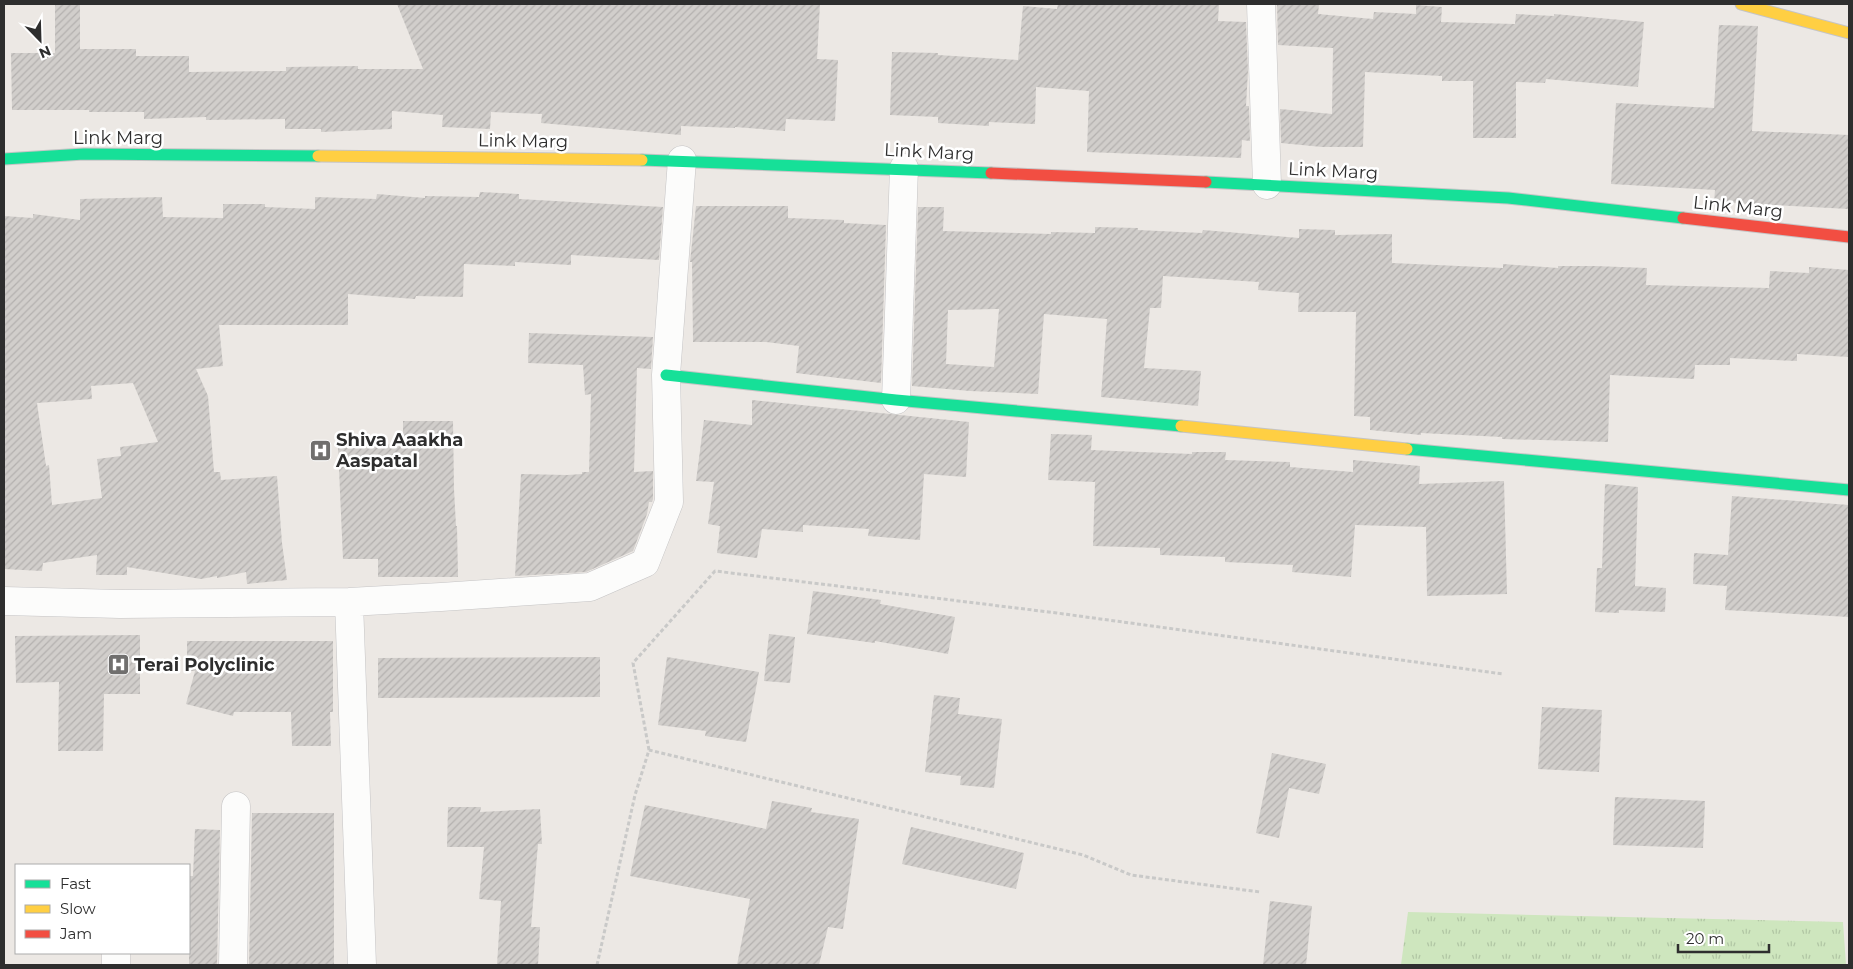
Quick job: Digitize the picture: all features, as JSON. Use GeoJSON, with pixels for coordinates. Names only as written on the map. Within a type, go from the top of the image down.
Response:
{"type":"FeatureCollection","features":[{"type":"Feature","properties":{"kind":"main road"},"geometry":{"type":"LineString","coordinates":[[1741,4],[1849,33]]}},
{"type":"Feature","properties":{"kind":"main road","name":"Link Marg"},"geometry":{"type":"LineString","coordinates":[[4,159],[84,154],[682,160],[904,168],[1508,198],[1849,237]]}},
{"type":"Feature","properties":{"kind":"main road"},"geometry":{"type":"LineString","coordinates":[[666,375],[896,400],[1171,425],[1451,454],[1849,490]]}},
{"type":"Feature","properties":{"kind":"street"},"geometry":{"type":"LineString","coordinates":[[1261,4],[1267,185]]}},
{"type":"Feature","properties":{"kind":"street"},"geometry":{"type":"LineString","coordinates":[[5,608],[120,604],[349,602],[590,587],[645,563],[669,502],[666,375],[682,160]]}},
{"type":"Feature","properties":{"kind":"street"},"geometry":{"type":"LineString","coordinates":[[896,400],[904,168]]}},
{"type":"Feature","properties":{"kind":"street"},"geometry":{"type":"LineString","coordinates":[[349,602],[362,965]]}},
{"type":"Feature","properties":{"kind":"street"},"geometry":{"type":"LineString","coordinates":[[233,965],[236,806]]}},
{"type":"Feature","properties":{"kind":"path"},"geometry":{"type":"LineString","coordinates":[[597,965],[648,750],[633,663],[715,571],[1057,612],[1503,674]]}},
{"type":"Feature","properties":{"kind":"path"},"geometry":{"type":"LineString","coordinates":[[648,750],[1083,855],[1131,876],[1260,892]]}},
{"type":"Feature","properties":{"kind":"green space"},"geometry":{"type":"Polygon","coordinates":[[[1408,912],[1843,922],[1846,965],[1401,965],[1408,912]]]}},
{"type":"Feature","properties":{"kind":"building"},"geometry":{"type":"Polygon","coordinates":[[[55,4],[80,4],[80,49],[136,49],[136,56],[189,56],[189,72],[286,71],[286,67],[358,66],[358,69],[423,69],[397,4],[820,4],[817,59],[838,60],[835,121],[786,119],[785,131],[735,127],[681,126],[681,135],[541,123],[542,114],[491,112],[490,129],[442,127],[443,115],[392,111],[392,129],[321,132],[321,129],[285,129],[285,119],[206,120],[206,117],[144,119],[144,112],[12,110],[11,53],[55,53],[55,4]]]}},
{"type":"Feature","properties":{"kind":"building"},"geometry":{"type":"Polygon","coordinates":[[[1058,4],[1219,4],[1218,21],[1246,22],[1248,71],[1246,106],[1249,106],[1250,141],[1242,140],[1241,158],[1087,152],[1089,91],[1036,87],[1035,124],[989,122],[989,126],[938,123],[938,117],[890,115],[892,52],[938,53],[938,55],[1018,60],[1023,6],[1057,9],[1058,4]]]}},
{"type":"Feature","properties":{"kind":"building"},"geometry":{"type":"Polygon","coordinates":[[[1277,4],[1319,4],[1318,14],[1373,19],[1374,12],[1416,14],[1416,5],[1442,7],[1441,22],[1515,24],[1516,14],[1554,16],[1554,14],[1644,22],[1638,87],[1546,79],[1545,83],[1516,82],[1516,138],[1473,138],[1473,81],[1442,81],[1442,76],[1365,72],[1363,147],[1322,147],[1281,143],[1280,109],[1332,114],[1333,48],[1278,45],[1277,4]]]}},
{"type":"Feature","properties":{"kind":"building"},"geometry":{"type":"Polygon","coordinates":[[[1719,25],[1758,26],[1752,131],[1849,135],[1849,209],[1714,202],[1715,190],[1611,184],[1616,103],[1714,108],[1719,25]]]}},
{"type":"Feature","properties":{"kind":"building"},"geometry":{"type":"Polygon","coordinates":[[[480,192],[519,194],[519,199],[663,207],[659,260],[571,255],[571,265],[515,262],[515,266],[464,264],[463,297],[416,296],[415,299],[348,294],[348,325],[219,325],[223,366],[196,369],[208,396],[214,472],[220,472],[221,480],[277,476],[287,580],[247,584],[246,572],[201,579],[127,567],[127,575],[96,575],[97,555],[43,563],[42,571],[4,569],[4,216],[33,218],[33,214],[80,220],[80,199],[162,197],[163,217],[223,218],[223,204],[265,204],[265,207],[315,209],[315,197],[376,199],[377,194],[425,198],[425,196],[479,197],[480,192]],[[133,383],[91,386],[92,399],[37,403],[46,466],[49,465],[52,505],[102,498],[97,459],[121,456],[120,447],[158,442],[133,383]]]}},
{"type":"Feature","properties":{"kind":"building"},"geometry":{"type":"Polygon","coordinates":[[[696,206],[788,206],[788,218],[844,220],[844,223],[886,225],[881,383],[796,373],[799,346],[766,342],[693,342],[692,262],[690,262],[696,206]]]}},
{"type":"Feature","properties":{"kind":"building"},"geometry":{"type":"Polygon","coordinates":[[[918,207],[944,207],[943,231],[1051,234],[1051,232],[1095,233],[1095,227],[1202,233],[1203,230],[1299,238],[1299,229],[1335,230],[1335,235],[1392,234],[1392,263],[1503,268],[1503,264],[1558,268],[1558,266],[1595,266],[1647,268],[1646,285],[1769,288],[1770,271],[1809,273],[1809,267],[1849,270],[1849,357],[1797,354],[1797,361],[1730,358],[1730,365],[1695,365],[1694,379],[1610,375],[1608,442],[1502,439],[1502,437],[1421,433],[1421,435],[1370,430],[1370,417],[1354,416],[1356,312],[1298,312],[1299,293],[1258,290],[1259,282],[1163,276],[1161,308],[1150,308],[1144,368],[1201,371],[1198,406],[1101,397],[1107,319],[1044,314],[1038,394],[912,386],[918,207]],[[999,309],[948,310],[946,364],[994,367],[999,309]]]}},
{"type":"Feature","properties":{"kind":"building"},"geometry":{"type":"Polygon","coordinates":[[[529,333],[653,337],[651,369],[637,368],[634,472],[653,471],[653,499],[652,502],[649,502],[647,514],[633,551],[586,572],[515,576],[521,474],[567,475],[589,472],[591,394],[585,395],[583,365],[528,363],[529,333]]]}},
{"type":"Feature","properties":{"kind":"building"},"geometry":{"type":"Polygon","coordinates":[[[752,400],[969,422],[966,477],[924,474],[920,540],[868,536],[869,529],[803,525],[803,532],[762,529],[757,558],[717,553],[720,526],[708,524],[714,482],[696,481],[704,420],[752,425],[752,400]]]}},
{"type":"Feature","properties":{"kind":"building"},"geometry":{"type":"Polygon","coordinates":[[[403,421],[453,421],[458,577],[378,577],[378,559],[343,559],[338,447],[403,444],[403,421]]]}},
{"type":"Feature","properties":{"kind":"building"},"geometry":{"type":"Polygon","coordinates":[[[1051,434],[1092,435],[1091,450],[1192,454],[1192,452],[1226,452],[1225,460],[1290,462],[1290,467],[1353,472],[1353,460],[1420,466],[1419,484],[1504,481],[1507,594],[1427,596],[1426,527],[1355,525],[1351,577],[1292,572],[1293,565],[1225,562],[1225,557],[1160,555],[1160,548],[1093,546],[1095,482],[1048,480],[1051,434]]]}},
{"type":"Feature","properties":{"kind":"building"},"geometry":{"type":"Polygon","coordinates":[[[1605,484],[1638,487],[1635,586],[1666,588],[1665,612],[1619,610],[1619,613],[1595,612],[1597,568],[1602,568],[1605,484]]]}},
{"type":"Feature","properties":{"kind":"building"},"geometry":{"type":"Polygon","coordinates":[[[1732,496],[1849,505],[1849,617],[1725,610],[1727,586],[1693,584],[1694,553],[1728,555],[1732,496]]]}},
{"type":"Feature","properties":{"kind":"building"},"geometry":{"type":"Polygon","coordinates":[[[813,591],[881,600],[880,604],[955,617],[948,654],[875,641],[875,643],[807,634],[813,591]]]}},
{"type":"Feature","properties":{"kind":"building"},"geometry":{"type":"Polygon","coordinates":[[[769,634],[795,637],[790,683],[764,681],[769,634]]]}},
{"type":"Feature","properties":{"kind":"building"},"geometry":{"type":"Polygon","coordinates":[[[140,635],[140,694],[104,694],[103,751],[58,751],[59,682],[16,683],[15,636],[140,635]]]}},
{"type":"Feature","properties":{"kind":"building"},"geometry":{"type":"Polygon","coordinates":[[[187,641],[333,641],[333,712],[330,712],[331,746],[292,746],[291,712],[234,712],[233,716],[186,704],[195,671],[187,671],[187,641]]]}},
{"type":"Feature","properties":{"kind":"building"},"geometry":{"type":"Polygon","coordinates":[[[600,657],[600,697],[378,698],[378,658],[600,657]]]}},
{"type":"Feature","properties":{"kind":"building"},"geometry":{"type":"Polygon","coordinates":[[[667,657],[759,672],[746,742],[705,736],[706,731],[658,725],[667,657]]]}},
{"type":"Feature","properties":{"kind":"building"},"geometry":{"type":"Polygon","coordinates":[[[934,695],[960,698],[958,714],[1002,719],[994,788],[960,785],[961,776],[925,772],[934,695]]]}},
{"type":"Feature","properties":{"kind":"building"},"geometry":{"type":"Polygon","coordinates":[[[1542,707],[1602,710],[1599,772],[1538,769],[1542,707]]]}},
{"type":"Feature","properties":{"kind":"building"},"geometry":{"type":"Polygon","coordinates":[[[1272,753],[1326,764],[1319,794],[1289,788],[1279,838],[1256,833],[1272,753]]]}},
{"type":"Feature","properties":{"kind":"building"},"geometry":{"type":"Polygon","coordinates":[[[1615,797],[1705,801],[1703,848],[1613,845],[1615,797]]]}},
{"type":"Feature","properties":{"kind":"building"},"geometry":{"type":"Polygon","coordinates":[[[772,801],[812,808],[811,812],[859,819],[843,929],[828,927],[819,965],[737,965],[750,899],[630,876],[645,805],[766,829],[772,801]]]}},
{"type":"Feature","properties":{"kind":"building"},"geometry":{"type":"Polygon","coordinates":[[[448,807],[481,807],[480,812],[540,809],[542,844],[538,844],[531,927],[540,927],[538,965],[497,965],[501,901],[479,899],[484,847],[447,847],[448,807]]]}},
{"type":"Feature","properties":{"kind":"building"},"geometry":{"type":"Polygon","coordinates":[[[252,813],[334,813],[334,965],[249,965],[252,813]]]}},
{"type":"Feature","properties":{"kind":"building"},"geometry":{"type":"Polygon","coordinates":[[[911,827],[1024,853],[1016,889],[902,864],[911,827]]]}},
{"type":"Feature","properties":{"kind":"building"},"geometry":{"type":"Polygon","coordinates":[[[195,829],[220,830],[217,965],[189,965],[190,876],[193,876],[195,829]]]}},
{"type":"Feature","properties":{"kind":"building"},"geometry":{"type":"Polygon","coordinates":[[[1270,901],[1312,906],[1306,965],[1263,965],[1270,901]]]}},
{"type":"Feature","properties":{"kind":"traffic: fast"},"geometry":{"type":"LineString","coordinates":[[4,159],[84,154],[318,156]]}},
{"type":"Feature","properties":{"kind":"traffic: fast"},"geometry":{"type":"LineString","coordinates":[[642,160],[991,173]]}},
{"type":"Feature","properties":{"kind":"traffic: fast"},"geometry":{"type":"LineString","coordinates":[[1206,182],[1508,198],[1683,218]]}},
{"type":"Feature","properties":{"kind":"traffic: fast"},"geometry":{"type":"LineString","coordinates":[[666,375],[896,400],[1181,426]]}},
{"type":"Feature","properties":{"kind":"traffic: fast"},"geometry":{"type":"LineString","coordinates":[[1407,449],[1849,490]]}},
{"type":"Feature","properties":{"kind":"traffic: slow"},"geometry":{"type":"LineString","coordinates":[[1741,4],[1849,33]]}},
{"type":"Feature","properties":{"kind":"traffic: slow"},"geometry":{"type":"LineString","coordinates":[[318,156],[642,160]]}},
{"type":"Feature","properties":{"kind":"traffic: slow"},"geometry":{"type":"LineString","coordinates":[[1181,426],[1407,449]]}},
{"type":"Feature","properties":{"kind":"traffic: jam"},"geometry":{"type":"LineString","coordinates":[[991,173],[1206,182]]}},
{"type":"Feature","properties":{"kind":"traffic: jam"},"geometry":{"type":"LineString","coordinates":[[1683,218],[1849,237]]}},
{"type":"Feature","properties":{"kind":"place","name":"Shiva Aaakha Aaspatal"},"geometry":{"type":"Point","coordinates":[320,450]}},
{"type":"Feature","properties":{"kind":"place","name":"Terai Polyclinic"},"geometry":{"type":"Point","coordinates":[118,665]}}]}
